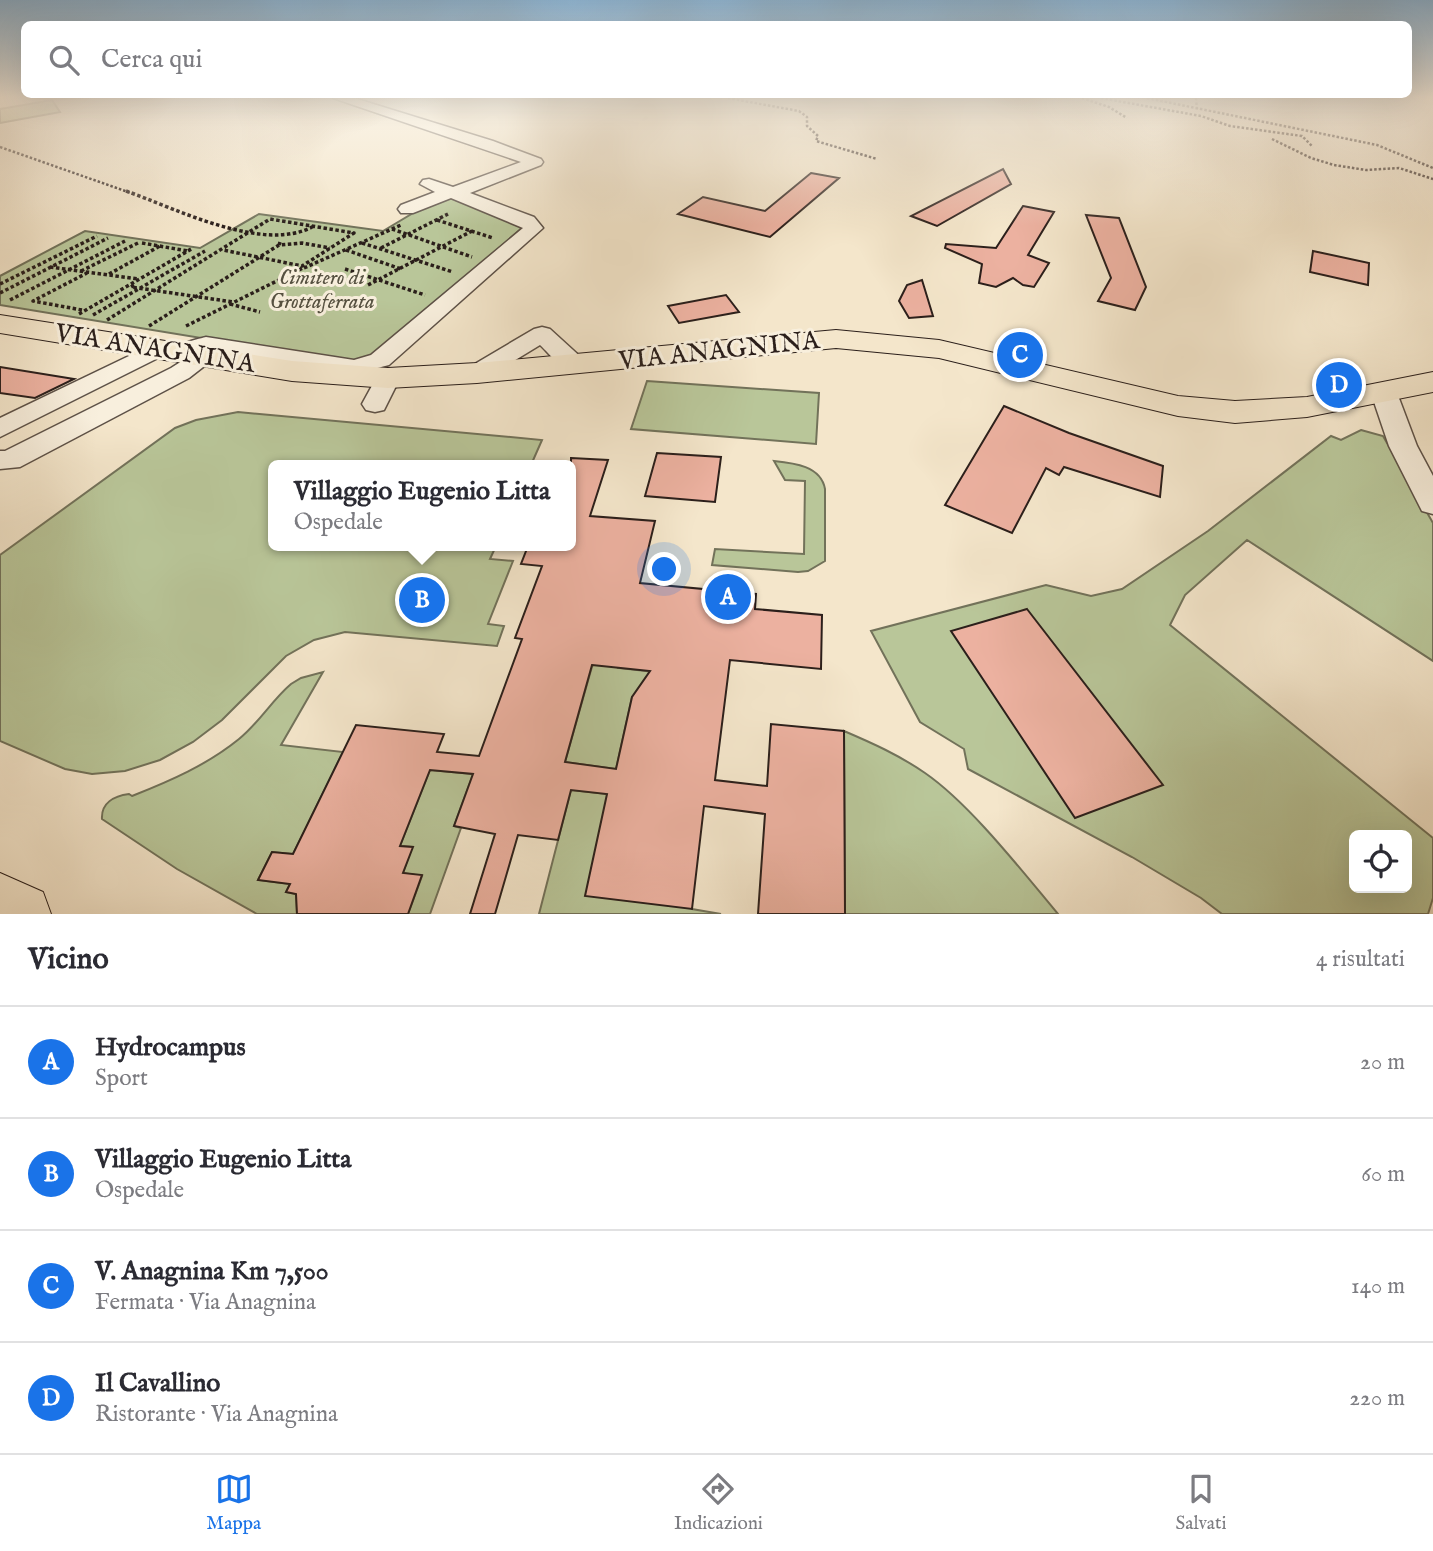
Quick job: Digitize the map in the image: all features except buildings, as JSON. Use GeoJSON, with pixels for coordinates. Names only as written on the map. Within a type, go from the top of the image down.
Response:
{"type":"FeatureCollection","features":[{"type":"Feature","properties":{"kind":"main road","name":"VIA ANAGNINA"},"geometry":{"type":"LineString","coordinates":[[5,312],[175,343],[382,391],[477,373],[836,339],[939,349],[1178,406],[1235,412],[1299,408],[1433,382]]}},
{"type":"Feature","properties":{"kind":"main road"},"geometry":{"type":"LineString","coordinates":[[0,903],[21,914]]}},
{"type":"Feature","properties":{"kind":"street"},"geometry":{"type":"LineString","coordinates":[[409,215],[455,201],[478,186],[535,162],[477,141]]}},
{"type":"Feature","properties":{"kind":"street"},"geometry":{"type":"LineString","coordinates":[[0,429],[175,343],[206,344],[354,367],[380,360],[534,228],[527,221],[455,201],[429,184]]}},
{"type":"Feature","properties":{"kind":"street"},"geometry":{"type":"LineString","coordinates":[[0,460],[10,460],[21,455],[180,373],[175,343]]}},
{"type":"Feature","properties":{"kind":"street"},"geometry":{"type":"LineString","coordinates":[[1384,393],[1403,446],[1433,504]]}},
{"type":"Feature","properties":{"kind":"path"},"geometry":{"type":"LineString","coordinates":[[816,141],[877,159]]}},
{"type":"Feature","properties":{"kind":"path"},"geometry":{"type":"LineString","coordinates":[[1275,141],[1311,158],[1334,165],[1366,170],[1399,168],[1433,179]]}},
{"type":"Feature","properties":{"kind":"path"},"geometry":{"type":"LineString","coordinates":[[1307,141],[1312,146]]}},
{"type":"Feature","properties":{"kind":"path"},"geometry":{"type":"LineString","coordinates":[[1355,141],[1377,145],[1433,168]]}},
{"type":"Feature","properties":{"kind":"path"},"geometry":{"type":"LineString","coordinates":[[0,147],[248,234],[281,239],[301,234],[315,226]]}},
{"type":"Feature","properties":{"kind":"path"},"geometry":{"type":"LineString","coordinates":[[380,248],[438,220],[455,201]]}},
{"type":"Feature","properties":{"kind":"path"},"geometry":{"type":"LineString","coordinates":[[175,343],[232,302],[302,267],[391,229],[409,215]]}},
{"type":"Feature","properties":{"kind":"path"},"geometry":{"type":"LineString","coordinates":[[430,218],[493,238]]}},
{"type":"Feature","properties":{"kind":"path"},"geometry":{"type":"LineString","coordinates":[[107,320],[270,219],[354,233],[302,267],[223,250]]}},
{"type":"Feature","properties":{"kind":"path"},"geometry":{"type":"LineString","coordinates":[[460,227],[471,223]]}},
{"type":"Feature","properties":{"kind":"path"},"geometry":{"type":"LineString","coordinates":[[391,229],[472,257]]}},
{"type":"Feature","properties":{"kind":"path"},"geometry":{"type":"LineString","coordinates":[[368,285],[472,231]]}},
{"type":"Feature","properties":{"kind":"path"},"geometry":{"type":"LineString","coordinates":[[486,244],[499,233]]}},
{"type":"Feature","properties":{"kind":"path"},"geometry":{"type":"LineString","coordinates":[[301,234],[307,238],[302,243]]}},
{"type":"Feature","properties":{"kind":"path"},"geometry":{"type":"LineString","coordinates":[[0,284],[97,236]]}},
{"type":"Feature","properties":{"kind":"path"},"geometry":{"type":"LineString","coordinates":[[0,293],[108,238]]}},
{"type":"Feature","properties":{"kind":"path"},"geometry":{"type":"LineString","coordinates":[[279,245],[281,239]]}},
{"type":"Feature","properties":{"kind":"path"},"geometry":{"type":"LineString","coordinates":[[5,312],[68,270],[125,241]]}},
{"type":"Feature","properties":{"kind":"path"},"geometry":{"type":"LineString","coordinates":[[362,242],[453,272]]}},
{"type":"Feature","properties":{"kind":"path"},"geometry":{"type":"LineString","coordinates":[[80,272],[141,243],[191,250],[81,312],[33,301],[87,273]]}},
{"type":"Feature","properties":{"kind":"path"},"geometry":{"type":"LineString","coordinates":[[175,343],[197,296],[259,257],[279,245],[302,243],[330,248]]}},
{"type":"Feature","properties":{"kind":"path"},"geometry":{"type":"LineString","coordinates":[[107,275],[160,246]]}},
{"type":"Feature","properties":{"kind":"path"},"geometry":{"type":"LineString","coordinates":[[345,250],[401,269]]}},
{"type":"Feature","properties":{"kind":"path"},"geometry":{"type":"LineString","coordinates":[[93,315],[205,251]]}},
{"type":"Feature","properties":{"kind":"path"},"geometry":{"type":"LineString","coordinates":[[443,280],[480,251]]}},
{"type":"Feature","properties":{"kind":"path"},"geometry":{"type":"LineString","coordinates":[[39,265],[139,279]]}},
{"type":"Feature","properties":{"kind":"path"},"geometry":{"type":"LineString","coordinates":[[345,269],[424,296],[434,288]]}},
{"type":"Feature","properties":{"kind":"path"},"geometry":{"type":"LineString","coordinates":[[139,279],[131,287],[232,302],[260,312]]}},
{"type":"Feature","properties":{"kind":"green space","name":"Cimitero di Grottaferrata"},"geometry":{"type":"Polygon","coordinates":[[[454,197],[523,227],[365,365],[0,305],[0,276],[85,231],[200,248],[259,214],[383,231],[435,200],[454,197]]]}},
{"type":"Feature","properties":{"kind":"green space"},"geometry":{"type":"Polygon","coordinates":[[[647,381],[819,393],[816,444],[631,429],[647,381]]]}},
{"type":"Feature","properties":{"kind":"green space"},"geometry":{"type":"Polygon","coordinates":[[[238,412],[542,440],[533,460],[268,460],[268,551],[494,551],[490,559],[513,561],[488,624],[504,626],[497,646],[345,632],[314,640],[286,656],[222,720],[193,742],[160,760],[125,771],[92,774],[65,769],[0,741],[0,555],[175,428],[196,420],[238,412]]]}},
{"type":"Feature","properties":{"kind":"green space"},"geometry":{"type":"Polygon","coordinates":[[[1361,430],[1383,436],[1433,523],[1433,661],[1247,540],[1185,595],[1170,625],[1433,838],[1433,898],[1428,914],[1222,914],[1201,898],[1132,857],[968,769],[964,749],[920,722],[871,631],[1046,585],[1091,596],[1122,589],[1208,531],[1331,436],[1341,440],[1361,430]]]}},
{"type":"Feature","properties":{"kind":"green space"},"geometry":{"type":"Polygon","coordinates":[[[774,461],[806,467],[822,481],[825,489],[825,561],[808,571],[798,572],[712,565],[715,549],[804,554],[805,481],[785,480],[774,461]]]}},
{"type":"Feature","properties":{"kind":"green space"},"geometry":{"type":"Polygon","coordinates":[[[628,626],[618,668],[664,673],[632,697],[616,769],[565,762],[595,656],[628,626]]]}},
{"type":"Feature","properties":{"kind":"green space"},"geometry":{"type":"Polygon","coordinates":[[[323,672],[281,745],[343,752],[293,854],[272,852],[258,880],[290,884],[286,892],[296,894],[297,914],[257,914],[177,869],[102,819],[102,813],[110,801],[123,795],[132,796],[188,772],[214,757],[246,733],[291,684],[301,678],[323,672]]]}},
{"type":"Feature","properties":{"kind":"green space"},"geometry":{"type":"Polygon","coordinates":[[[844,731],[905,761],[942,786],[995,839],[1058,914],[845,914],[844,731]]]}},
{"type":"Feature","properties":{"kind":"green space"},"geometry":{"type":"Polygon","coordinates":[[[430,770],[473,774],[454,826],[461,828],[430,914],[408,914],[422,876],[403,873],[412,847],[400,846],[430,770]]]}},
{"type":"Feature","properties":{"kind":"green space"},"geometry":{"type":"Polygon","coordinates":[[[571,790],[607,794],[692,909],[721,914],[539,914],[571,790]]]}},
{"type":"Feature","properties":{"kind":"place","name":"V. Anagnina Km 7,500"},"geometry":{"type":"Point","coordinates":[1020,355]}},
{"type":"Feature","properties":{"kind":"place","name":"Il Cavallino"},"geometry":{"type":"Point","coordinates":[1339,385]}},
{"type":"Feature","properties":{"kind":"place","name":"Hydrocampus"},"geometry":{"type":"Point","coordinates":[728,597]}},
{"type":"Feature","properties":{"kind":"place","name":"Villaggio Eugenio Litta"},"geometry":{"type":"Point","coordinates":[422,600]}}]}
